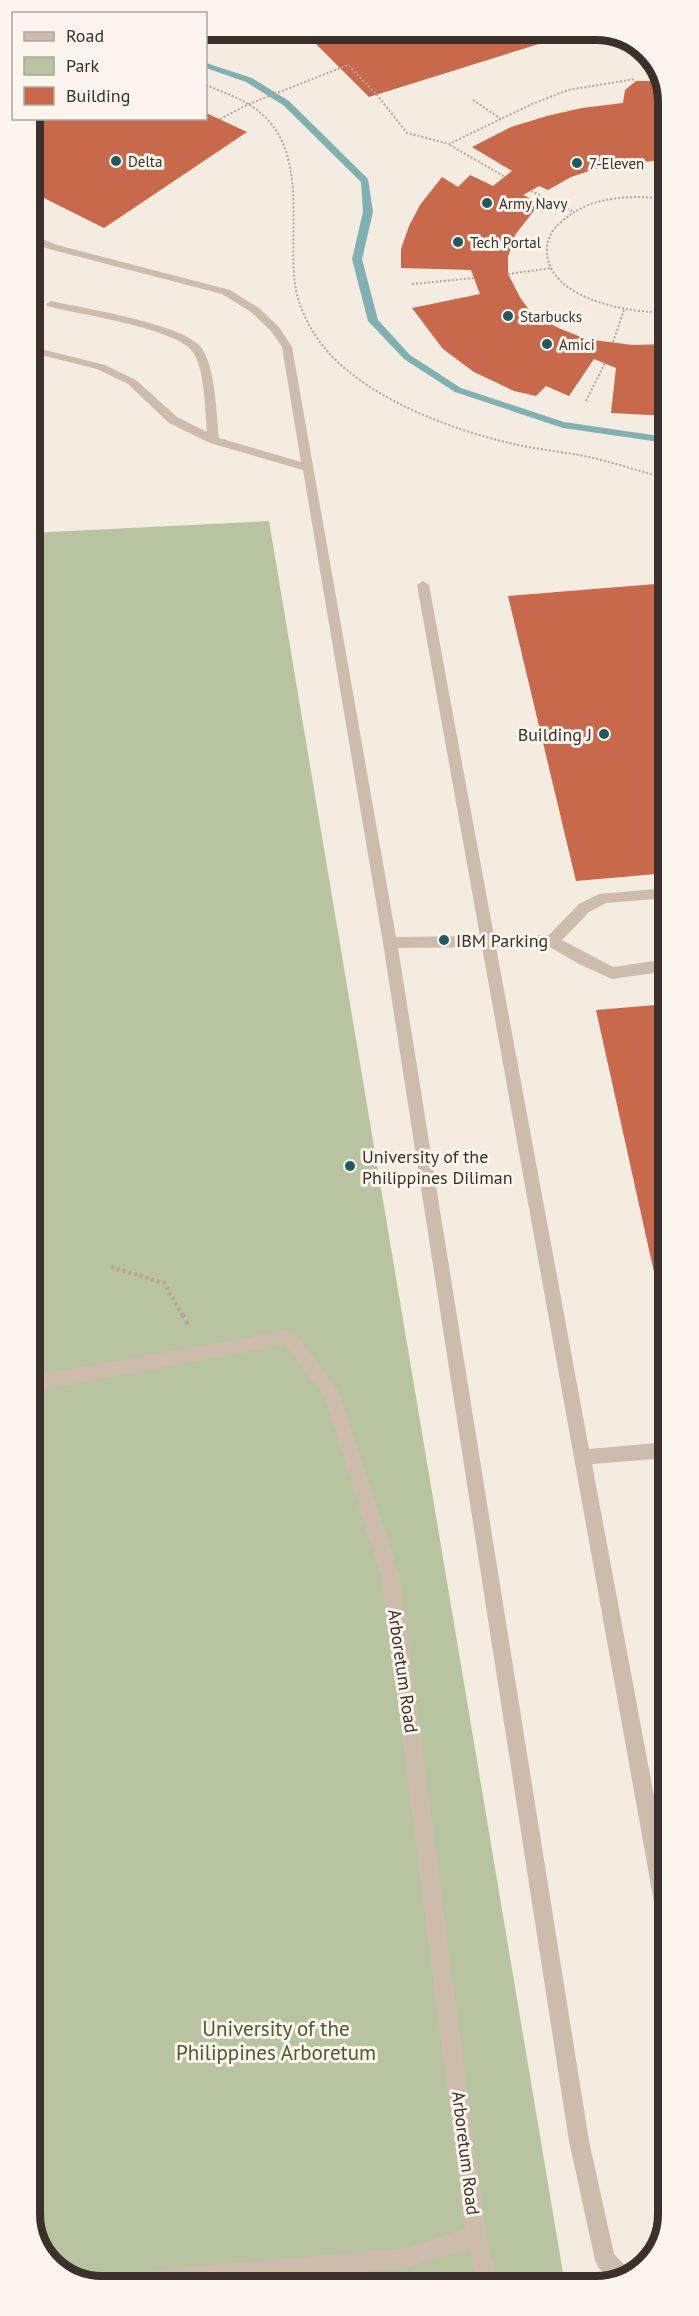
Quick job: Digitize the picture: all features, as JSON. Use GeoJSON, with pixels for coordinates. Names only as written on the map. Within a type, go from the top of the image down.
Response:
{"type":"FeatureCollection","features":[{"type":"Feature","properties":{"kind":"street"},"geometry":{"type":"LineString","coordinates":[[40,241],[53,247],[225,292],[255,310],[275,329],[287,347],[390,943],[579,2141],[605,2260],[617,2272]]}},
{"type":"Feature","properties":{"kind":"street"},"geometry":{"type":"LineString","coordinates":[[51,304],[167,332],[196,347],[204,366],[214,440]]}},
{"type":"Feature","properties":{"kind":"street"},"geometry":{"type":"LineString","coordinates":[[41,351],[101,367],[132,382],[173,420],[214,440],[308,468]]}},
{"type":"Feature","properties":{"kind":"street"},"geometry":{"type":"LineString","coordinates":[[423,585],[658,1870]]}},
{"type":"Feature","properties":{"kind":"street"},"geometry":{"type":"LineString","coordinates":[[552,940],[584,908],[604,898],[658,894]]}},
{"type":"Feature","properties":{"kind":"street"},"geometry":{"type":"LineString","coordinates":[[390,943],[552,940],[584,960],[612,973],[658,966]]}},
{"type":"Feature","properties":{"kind":"street","name":"Arboretum Road"},"geometry":{"type":"LineString","coordinates":[[40,1382],[289,1336],[331,1392],[391,1578],[476,2236],[486,2276]]}},
{"type":"Feature","properties":{"kind":"street"},"geometry":{"type":"LineString","coordinates":[[583,1457],[658,1451]]}},
{"type":"Feature","properties":{"kind":"street"},"geometry":{"type":"LineString","coordinates":[[208,2275],[405,2258],[476,2236]]}},
{"type":"Feature","properties":{"kind":"path"},"geometry":{"type":"LineString","coordinates":[[220,119],[249,104],[348,65],[377,95],[407,133],[449,144],[505,177]]}},
{"type":"Feature","properties":{"kind":"path"},"geometry":{"type":"LineString","coordinates":[[449,144],[568,90],[635,79]]}},
{"type":"Feature","properties":{"kind":"path"},"geometry":{"type":"LineString","coordinates":[[207,85],[249,104],[269,121],[285,147],[292,189],[295,285],[308,322],[328,353],[356,378],[392,398],[466,430],[516,444],[591,458],[658,476]]}},
{"type":"Feature","properties":{"kind":"path"},"geometry":{"type":"LineString","coordinates":[[473,100],[501,119]]}},
{"type":"Feature","properties":{"kind":"path"},"geometry":{"type":"LineString","coordinates":[[531,190],[573,212]]}},
{"type":"Feature","properties":{"kind":"path"},"geometry":{"type":"LineString","coordinates":[[658,198],[614,197],[587,204],[565,216],[551,232],[547,250],[552,268],[567,286],[592,301],[624,310],[658,312]]}},
{"type":"Feature","properties":{"kind":"path"},"geometry":{"type":"LineString","coordinates":[[508,274],[552,268]]}},
{"type":"Feature","properties":{"kind":"path"},"geometry":{"type":"LineString","coordinates":[[412,285],[474,278]]}},
{"type":"Feature","properties":{"kind":"path"},"geometry":{"type":"LineString","coordinates":[[613,342],[624,310]]}},
{"type":"Feature","properties":{"kind":"path"},"geometry":{"type":"LineString","coordinates":[[586,401],[605,363]]}},
{"type":"Feature","properties":{"kind":"path"},"geometry":{"type":"LineString","coordinates":[[111,1267],[164,1283],[203,1352]]}},
{"type":"Feature","properties":{"kind":"green space","name":"University of the Philippines Arboretum"},"geometry":{"type":"Polygon","coordinates":[[[269,521],[563,2276],[98,2275],[79,2271],[68,2265],[56,2254],[45,2237],[40,2214],[40,532],[269,521]]]}},
{"type":"Feature","properties":{"kind":"building"},"geometry":{"type":"Polygon","coordinates":[[[312,40],[539,41],[542,43],[369,97],[312,40]]]}},
{"type":"Feature","properties":{"kind":"building","name":"Tech Portal"},"geometry":{"type":"Polygon","coordinates":[[[636,81],[655,83],[658,102],[658,160],[598,168],[571,177],[548,190],[539,186],[523,195],[540,203],[515,235],[508,257],[508,274],[521,299],[534,316],[561,329],[586,339],[632,345],[658,344],[658,415],[611,413],[616,368],[594,359],[569,396],[546,386],[536,396],[514,391],[474,372],[443,349],[412,308],[480,294],[471,270],[401,268],[401,249],[409,226],[420,205],[442,177],[458,187],[470,175],[493,186],[512,171],[472,147],[511,127],[547,116],[582,108],[623,103],[625,90],[636,81]]]}},
{"type":"Feature","properties":{"kind":"building","name":"Delta"},"geometry":{"type":"Polygon","coordinates":[[[207,113],[247,132],[104,228],[40,196],[40,120],[207,120],[207,113]]]}},
{"type":"Feature","properties":{"kind":"building","name":"Building J"},"geometry":{"type":"Polygon","coordinates":[[[658,584],[658,874],[576,881],[508,596],[658,584]]]}},
{"type":"Feature","properties":{"kind":"building"},"geometry":{"type":"Polygon","coordinates":[[[658,1005],[658,1290],[596,1010],[658,1005]]]}},
{"type":"Feature","properties":{"kind":"waterway"},"geometry":{"type":"LineString","coordinates":[[207,65],[249,80],[286,103],[365,181],[368,212],[357,259],[373,321],[407,357],[458,390],[563,425],[658,440]]}},
{"type":"Feature","properties":{"kind":"place","name":"Delta"},"geometry":{"type":"Point","coordinates":[116,161]}},
{"type":"Feature","properties":{"kind":"place","name":"7-Eleven"},"geometry":{"type":"Point","coordinates":[577,163]}},
{"type":"Feature","properties":{"kind":"place","name":"Army Navy"},"geometry":{"type":"Point","coordinates":[487,203]}},
{"type":"Feature","properties":{"kind":"place","name":"Tech Portal"},"geometry":{"type":"Point","coordinates":[458,242]}},
{"type":"Feature","properties":{"kind":"place","name":"Starbucks"},"geometry":{"type":"Point","coordinates":[508,316]}},
{"type":"Feature","properties":{"kind":"place","name":"Amici"},"geometry":{"type":"Point","coordinates":[547,344]}},
{"type":"Feature","properties":{"kind":"place","name":"Building J"},"geometry":{"type":"Point","coordinates":[604,734]}},
{"type":"Feature","properties":{"kind":"place","name":"IBM Parking"},"geometry":{"type":"Point","coordinates":[444,940]}},
{"type":"Feature","properties":{"kind":"place","name":"University of the Philippines Diliman"},"geometry":{"type":"Point","coordinates":[350,1166]}}]}
